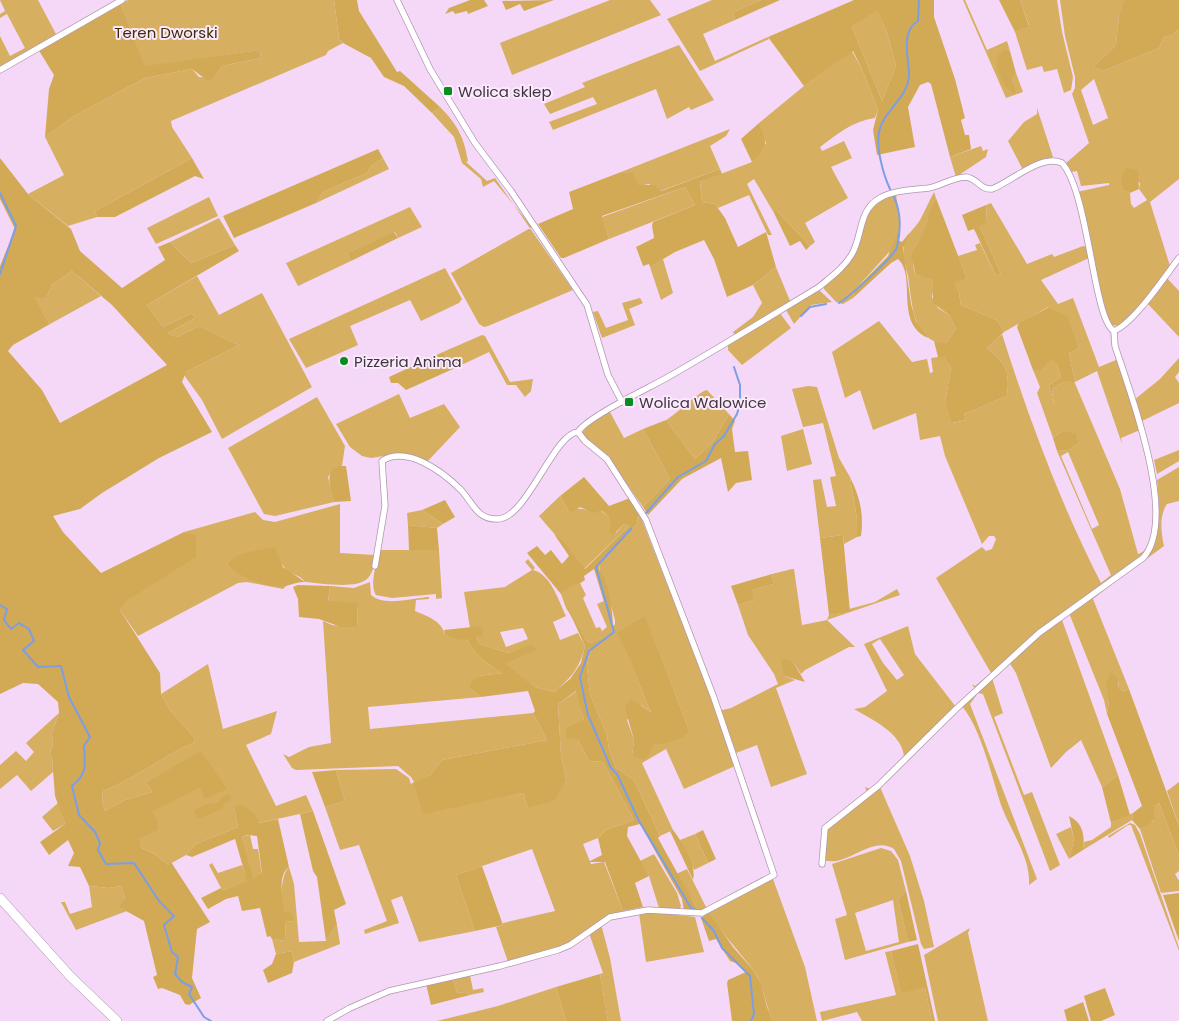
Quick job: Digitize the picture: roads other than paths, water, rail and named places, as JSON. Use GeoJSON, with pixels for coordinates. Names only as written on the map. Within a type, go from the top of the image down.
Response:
{"type":"FeatureCollection","features":[{"type":"Feature","properties":{"kind":"street"},"geometry":{"type":"LineString","coordinates":[[0,70],[122,0]]}},
{"type":"Feature","properties":{"kind":"street"},"geometry":{"type":"LineString","coordinates":[[397,0],[430,69],[475,142],[511,191],[587,305],[608,375],[622,402]]}},
{"type":"Feature","properties":{"kind":"street"},"geometry":{"type":"LineString","coordinates":[[376,566],[385,506],[382,461],[395,454],[408,455],[446,477],[462,491],[480,515],[500,519],[508,516],[537,483],[561,444],[571,433],[578,432],[583,426],[622,402],[705,356],[819,287],[842,268],[851,256],[865,211],[880,198],[896,192],[941,185],[964,177],[972,179],[983,188],[992,189],[1035,166],[1052,160],[1064,165],[1076,188],[1097,287],[1108,324],[1114,331],[1114,346],[1156,479],[1158,520],[1152,546],[1143,558],[1039,633],[956,709],[878,786],[825,828],[822,864]]}},
{"type":"Feature","properties":{"kind":"street"},"geometry":{"type":"LineString","coordinates":[[1114,331],[1124,324],[1148,298],[1179,258]]}},
{"type":"Feature","properties":{"kind":"street"},"geometry":{"type":"LineString","coordinates":[[327,1021],[350,1008],[389,991],[500,966],[558,950],[570,945],[610,917],[648,910],[702,913],[774,875],[714,698],[646,520],[606,459],[584,441],[578,432]]}},
{"type":"Feature","properties":{"kind":"street"},"geometry":{"type":"LineString","coordinates":[[0,898],[70,976],[117,1021]]}},
{"type":"Feature","properties":{"kind":"waterway"},"geometry":{"type":"LineString","coordinates":[[890,189],[881,161],[878,138],[882,124],[905,91],[908,83],[907,38],[912,26],[918,21],[919,0]]}},
{"type":"Feature","properties":{"kind":"waterway"},"geometry":{"type":"LineString","coordinates":[[0,193],[16,226],[0,274]]}},
{"type":"Feature","properties":{"kind":"waterway"},"geometry":{"type":"LineString","coordinates":[[839,303],[880,267],[897,247],[900,222],[894,197]]}},
{"type":"Feature","properties":{"kind":"waterway"},"geometry":{"type":"LineString","coordinates":[[801,316],[810,307],[826,304]]}},
{"type":"Feature","properties":{"kind":"waterway"},"geometry":{"type":"LineString","coordinates":[[646,513],[678,477],[706,461],[715,444],[724,436],[737,414],[740,403],[740,385],[734,367]]}},
{"type":"Feature","properties":{"kind":"waterway"},"geometry":{"type":"LineString","coordinates":[[631,529],[596,567],[614,632],[589,651],[580,677],[588,715],[611,768],[617,774],[639,821],[691,908],[696,910]]}},
{"type":"Feature","properties":{"kind":"waterway"},"geometry":{"type":"LineString","coordinates":[[0,605],[7,609],[4,620],[11,629],[19,623],[29,629],[34,641],[23,650],[38,667],[61,666],[69,697],[90,737],[84,746],[85,764],[83,773],[72,786],[79,815],[95,832],[100,843],[98,850],[106,864],[134,863],[159,901],[174,916],[164,925],[172,952],[178,957],[175,974],[182,982],[192,987],[189,994],[204,1017],[211,1021]]}},
{"type":"Feature","properties":{"kind":"waterway"},"geometry":{"type":"LineString","coordinates":[[702,918],[714,931],[722,948],[750,976],[754,1014],[751,1021]]}},
{"type":"Feature","properties":{"kind":"place","name":"Wolica sklep"},"geometry":{"type":"Point","coordinates":[448,91]}},
{"type":"Feature","properties":{"kind":"place","name":"Pizzeria Anima"},"geometry":{"type":"Point","coordinates":[344,361]}},
{"type":"Feature","properties":{"kind":"place","name":"Wolica Walowice"},"geometry":{"type":"Point","coordinates":[629,402]}},
{"type":"Feature","properties":{"kind":"park label","name":"Teren Dworski"},"geometry":{"type":"Point","coordinates":[166,32]}}]}
